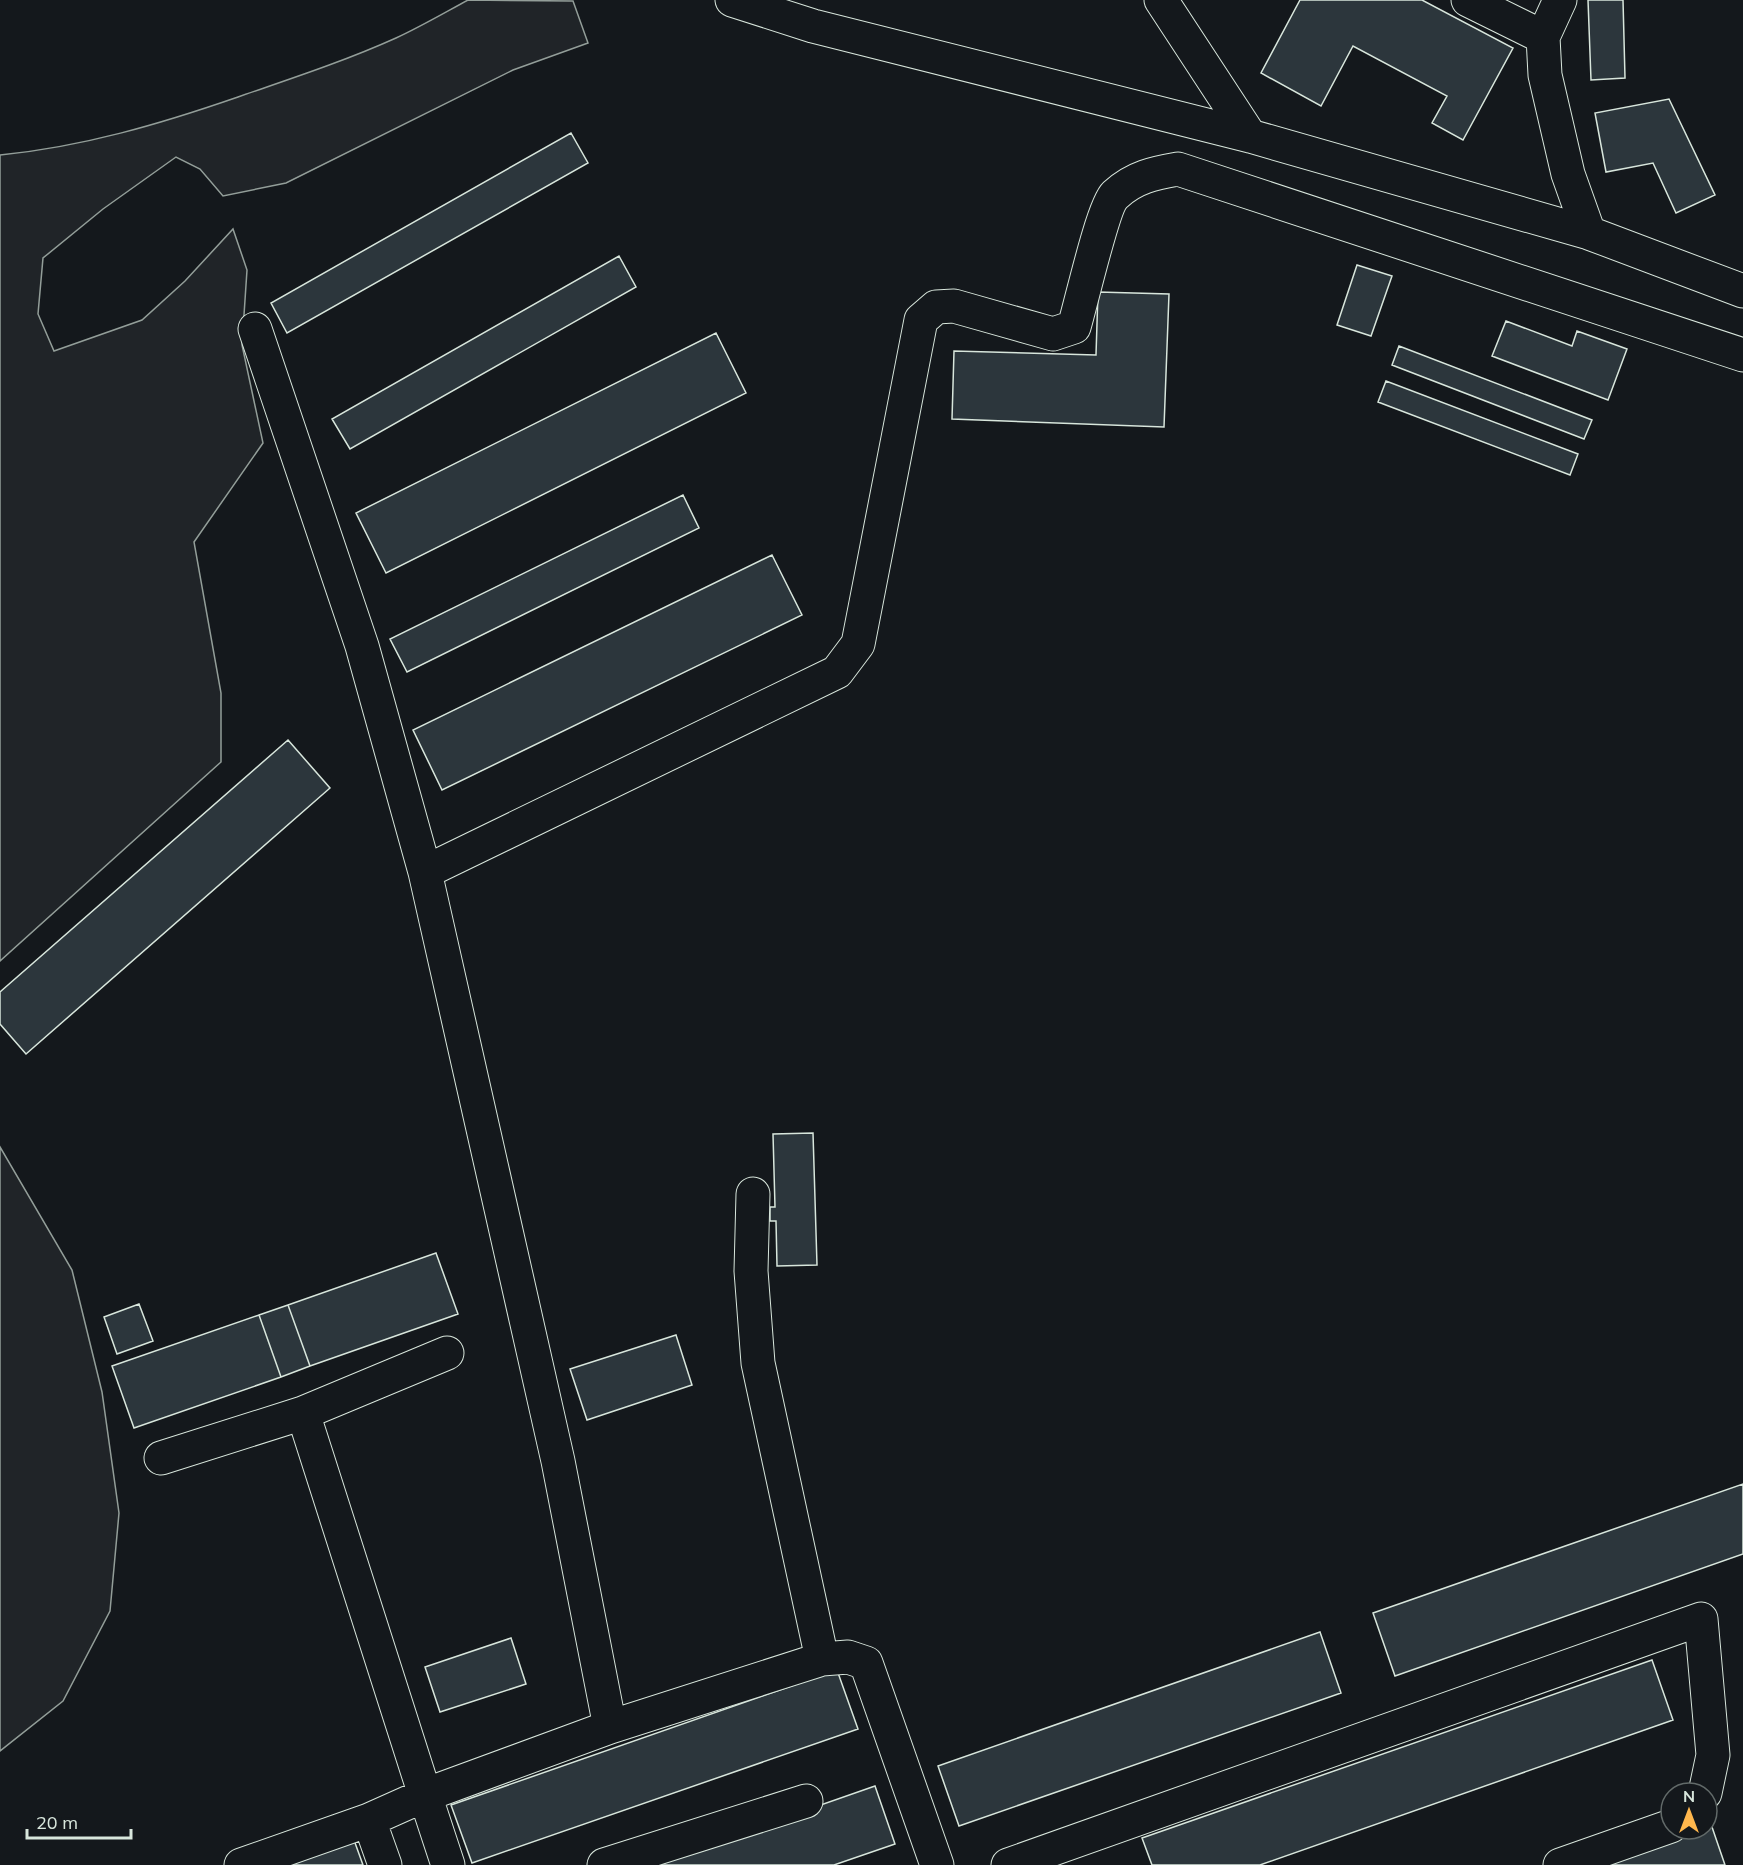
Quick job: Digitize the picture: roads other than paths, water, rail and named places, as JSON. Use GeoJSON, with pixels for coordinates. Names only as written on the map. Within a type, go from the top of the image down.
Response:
{"type":"FeatureCollection","features":[{"type":"Feature","properties":{"kind":"street"},"geometry":{"type":"LineString","coordinates":[[732,0],[813,26],[1250,136],[1589,233],[1743,291]]}},
{"type":"Feature","properties":{"kind":"street"},"geometry":{"type":"LineString","coordinates":[[1161,0],[1250,136]]}},
{"type":"Feature","properties":{"kind":"street"},"geometry":{"type":"LineString","coordinates":[[1468,0],[1543,37]]}},
{"type":"Feature","properties":{"kind":"street"},"geometry":{"type":"LineString","coordinates":[[1560,0],[1543,37],[1545,75],[1568,174],[1589,233]]}},
{"type":"Feature","properties":{"kind":"street"},"geometry":{"type":"LineString","coordinates":[[425,872],[837,672],[858,644],[921,320],[936,307],[954,306],[1053,333],[1074,327],[1101,231],[1114,196],[1143,176],[1179,169],[1743,355]]}},
{"type":"Feature","properties":{"kind":"street"},"geometry":{"type":"LineString","coordinates":[[255,329],[362,646],[425,872],[558,1461],[610,1727]]}},
{"type":"Feature","properties":{"kind":"street"},"geometry":{"type":"LineString","coordinates":[[753,1194],[751,1271],[758,1363],[822,1659]]}},
{"type":"Feature","properties":{"kind":"street"},"geometry":{"type":"LineString","coordinates":[[160,1458],[303,1413],[447,1353]]}},
{"type":"Feature","properties":{"kind":"street"},"geometry":{"type":"LineString","coordinates":[[303,1413],[448,1865]]}},
{"type":"Feature","properties":{"kind":"street"},"geometry":{"type":"LineString","coordinates":[[1008,1865],[1701,1619],[1713,1755],[1708,1781]]}},
{"type":"Feature","properties":{"kind":"street"},"geometry":{"type":"LineString","coordinates":[[241,1865],[369,1820],[425,1795],[610,1727],[822,1659],[849,1657],[866,1663],[937,1865]]}},
{"type":"Feature","properties":{"kind":"street"},"geometry":{"type":"LineString","coordinates":[[604,1865],[806,1801]]}},
{"type":"Feature","properties":{"kind":"street"},"geometry":{"type":"LineString","coordinates":[[369,1820],[385,1865]]}},
{"type":"Feature","properties":{"kind":"street"},"geometry":{"type":"LineString","coordinates":[[1560,1865],[1659,1830]]}}]}
